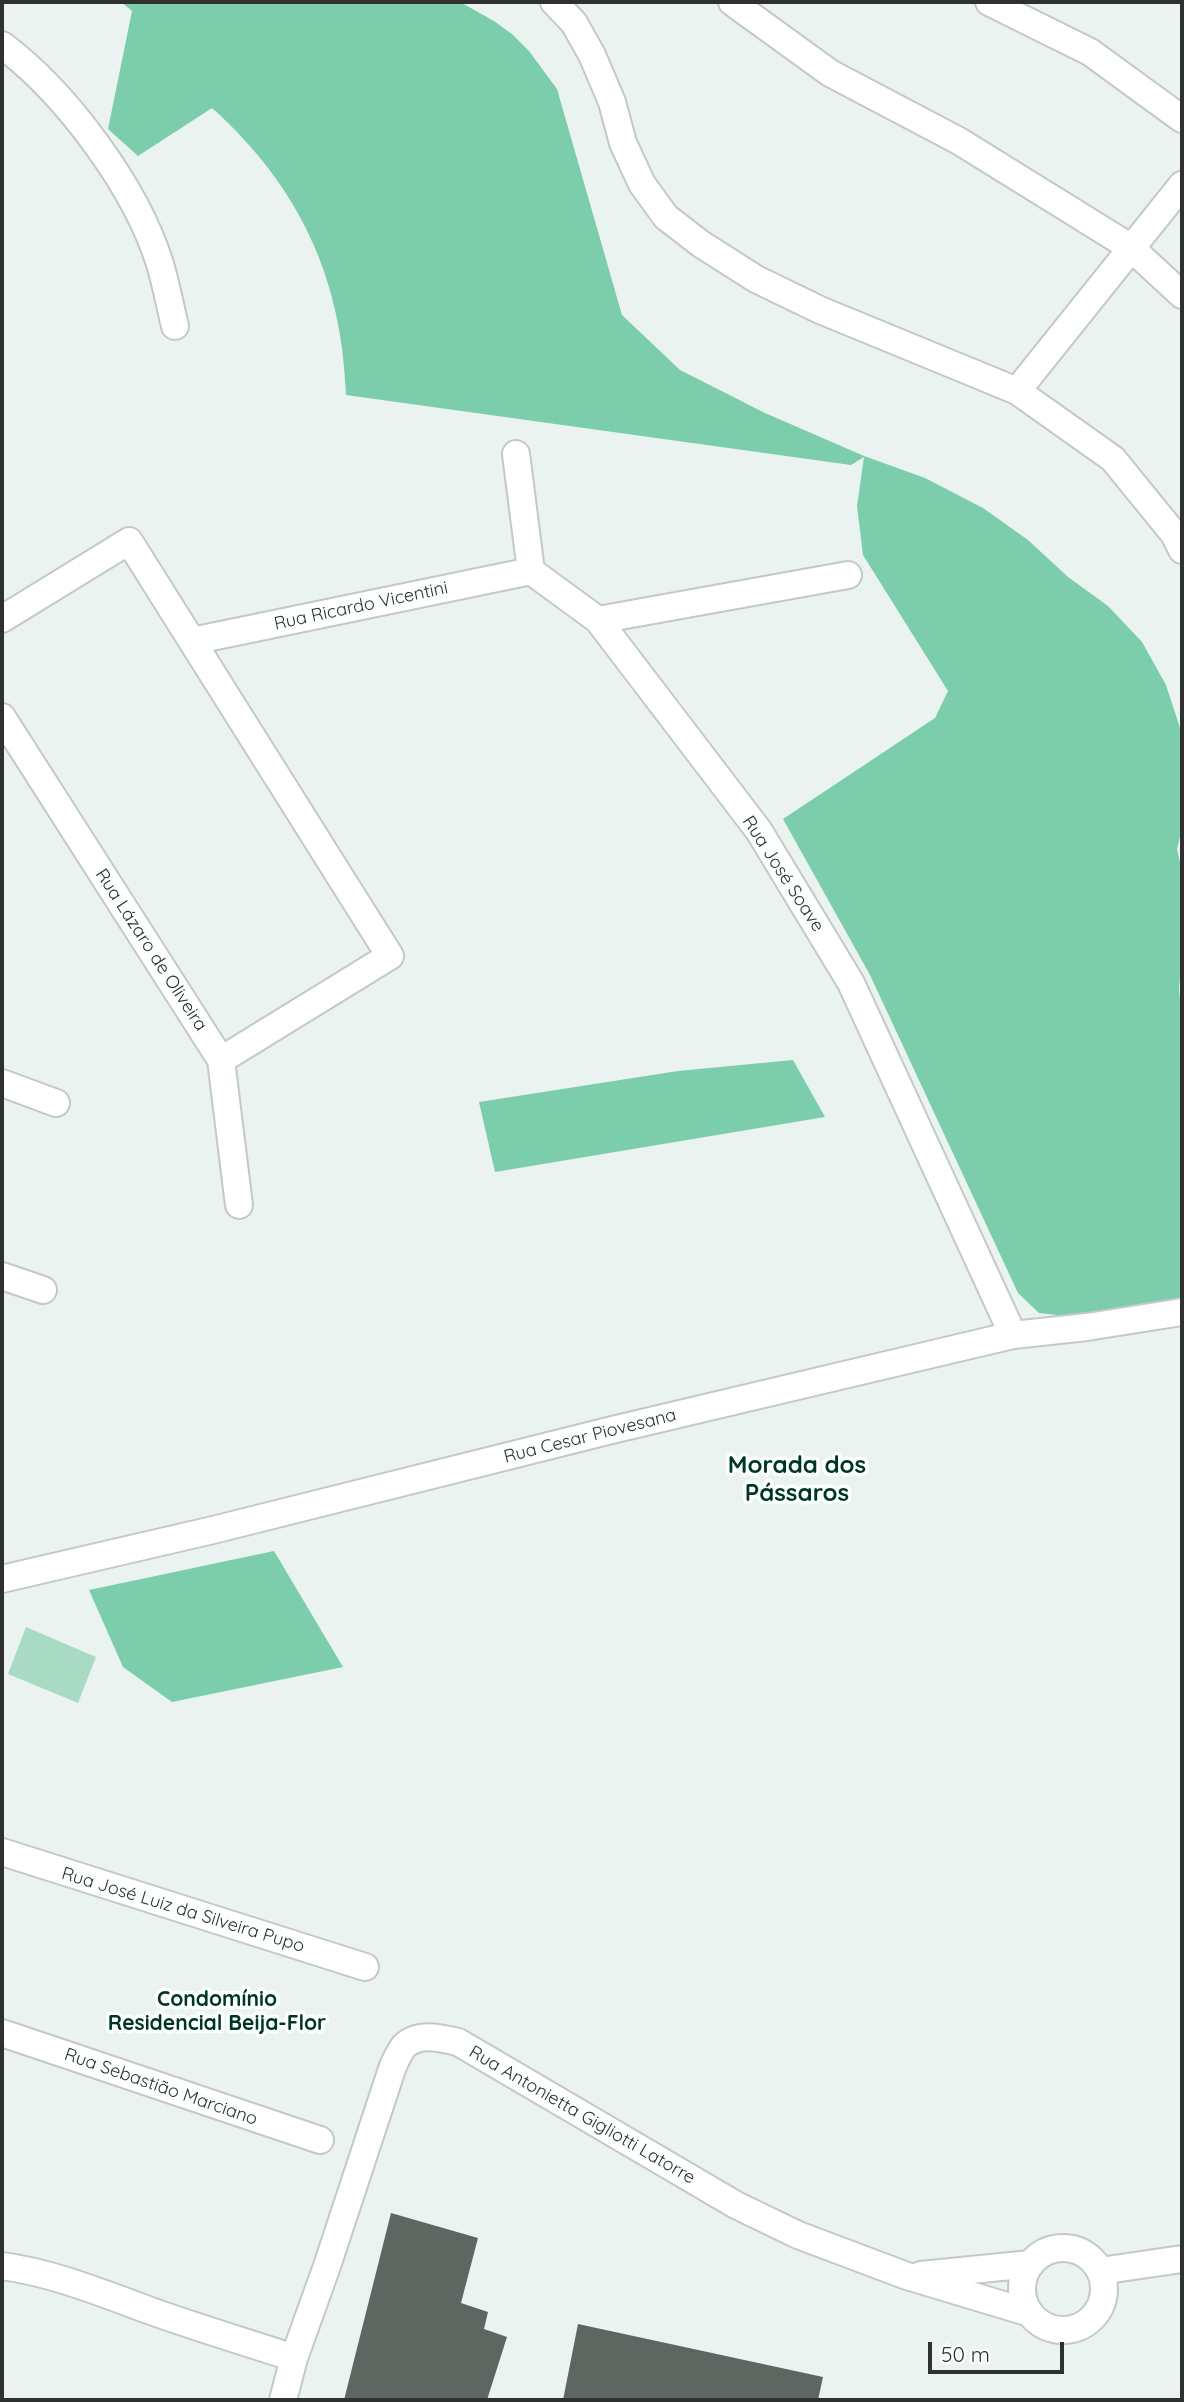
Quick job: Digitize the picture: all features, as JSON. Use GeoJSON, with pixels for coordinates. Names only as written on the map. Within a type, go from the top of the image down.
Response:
{"type":"FeatureCollection","features":[{"type":"Feature","properties":{"kind":"street"},"geometry":{"type":"LineString","coordinates":[[555,2],[574,23],[592,55],[612,102],[623,143],[642,184],[666,217],[701,244],[756,279],[820,310],[1017,391],[1113,458],[1174,534],[1182,550]]}},
{"type":"Feature","properties":{"kind":"street"},"geometry":{"type":"LineString","coordinates":[[732,2],[830,73],[959,141],[1130,247],[1182,295]]}},
{"type":"Feature","properties":{"kind":"street"},"geometry":{"type":"LineString","coordinates":[[989,2],[1090,52],[1182,119]]}},
{"type":"Feature","properties":{"kind":"street"},"geometry":{"type":"LineString","coordinates":[[2,45],[60,98],[100,149],[134,204],[160,263],[175,326]]}},
{"type":"Feature","properties":{"kind":"street"},"geometry":{"type":"LineString","coordinates":[[1017,391],[1182,185]]}},
{"type":"Feature","properties":{"kind":"street"},"geometry":{"type":"LineString","coordinates":[[516,454],[531,571]]}},
{"type":"Feature","properties":{"kind":"street"},"geometry":{"type":"LineString","coordinates":[[2,619],[129,541],[390,956],[221,1060]]}},
{"type":"Feature","properties":{"kind":"street","name":"Rua José Soave"},"geometry":{"type":"LineString","coordinates":[[531,571],[598,620],[759,831],[851,983],[1013,1335]]}},
{"type":"Feature","properties":{"kind":"street","name":"Rua Ricardo Vicentini"},"geometry":{"type":"LineString","coordinates":[[192,641],[531,571]]}},
{"type":"Feature","properties":{"kind":"street"},"geometry":{"type":"LineString","coordinates":[[598,620],[848,575]]}},
{"type":"Feature","properties":{"kind":"street","name":"Rua Lázaro de Oliveira"},"geometry":{"type":"LineString","coordinates":[[2,717],[221,1060],[239,1205]]}},
{"type":"Feature","properties":{"kind":"street"},"geometry":{"type":"LineString","coordinates":[[2,1083],[57,1103]]}},
{"type":"Feature","properties":{"kind":"street"},"geometry":{"type":"LineString","coordinates":[[2,1276],[43,1290]]}},
{"type":"Feature","properties":{"kind":"street","name":"Rua Cesar Piovesana"},"geometry":{"type":"LineString","coordinates":[[2,1579],[1013,1335],[1182,1312]]}},
{"type":"Feature","properties":{"kind":"street","name":"Rua José Luiz da Silveira Pupo"},"geometry":{"type":"LineString","coordinates":[[2,1852],[365,1967]]}},
{"type":"Feature","properties":{"kind":"street","name":"Rua Sebastião Marciano"},"geometry":{"type":"LineString","coordinates":[[2,2033],[320,2140]]}},
{"type":"Feature","properties":{"kind":"street","name":"Rua Antonietta Gigliotti Latorre"},"geometry":{"type":"LineString","coordinates":[[284,2400],[294,2358],[393,2066],[405,2046],[419,2038],[436,2037],[458,2042],[736,2205],[798,2235],[907,2276]]}},
{"type":"Feature","properties":{"kind":"street"},"geometry":{"type":"LineString","coordinates":[[1067,2248],[1081,2252],[1092,2260],[1100,2271],[1104,2297],[1090,2320],[1079,2327],[1066,2330],[1040,2323],[1024,2302],[1022,2288],[1031,2264],[1054,2249],[1067,2248]]}},
{"type":"Feature","properties":{"kind":"street"},"geometry":{"type":"LineString","coordinates":[[1100,2271],[1182,2259]]}},
{"type":"Feature","properties":{"kind":"street"},"geometry":{"type":"LineString","coordinates":[[907,2276],[1031,2264]]}},
{"type":"Feature","properties":{"kind":"street"},"geometry":{"type":"LineString","coordinates":[[2,2266],[27,2269],[78,2283],[153,2312],[294,2358]]}},
{"type":"Feature","properties":{"kind":"street"},"geometry":{"type":"LineString","coordinates":[[907,2276],[1030,2313]]}},
{"type":"Feature","properties":{"kind":"green space"},"geometry":{"type":"Polygon","coordinates":[[[121,2],[460,2],[494,21],[529,51],[557,89],[622,315],[680,370],[765,413],[864,456],[925,478],[983,508],[1028,540],[1068,577],[1108,606],[1142,642],[1166,685],[1182,734],[1182,828],[1177,849],[1182,871],[1182,955],[1179,989],[1182,1021],[1182,1298],[1076,1317],[1039,1313],[1018,1293],[870,975],[783,819],[935,718],[948,691],[863,555],[857,506],[864,457],[851,465],[346,395],[343,352],[325,273],[292,202],[243,138],[212,108],[138,156],[108,129],[132,11],[121,2]]]}},
{"type":"Feature","properties":{"kind":"green space"},"geometry":{"type":"Polygon","coordinates":[[[793,1060],[825,1117],[495,1172],[479,1102],[678,1071],[793,1060]]]}},
{"type":"Feature","properties":{"kind":"green space"},"geometry":{"type":"Polygon","coordinates":[[[274,1551],[343,1667],[172,1702],[123,1667],[89,1590],[274,1551]]]}},
{"type":"Feature","properties":{"kind":"green space"},"geometry":{"type":"Polygon","coordinates":[[[26,1627],[96,1657],[78,1703],[8,1674],[26,1627]]]}},
{"type":"Feature","properties":{"kind":"building"},"geometry":{"type":"Polygon","coordinates":[[[391,2213],[478,2238],[461,2303],[488,2312],[484,2329],[507,2337],[487,2400],[344,2400],[391,2213]]]}},
{"type":"Feature","properties":{"kind":"building"},"geometry":{"type":"Polygon","coordinates":[[[578,2324],[823,2377],[818,2400],[563,2400],[578,2324]]]}},
{"type":"Feature","properties":{"kind":"district","name":"Morada dos Pássaros"},"geometry":{"type":"Point","coordinates":[797,1480]}},
{"type":"Feature","properties":{"kind":"district","name":"Condomínio Residencial Beija-Flor"},"geometry":{"type":"Point","coordinates":[217,2012]}}]}
